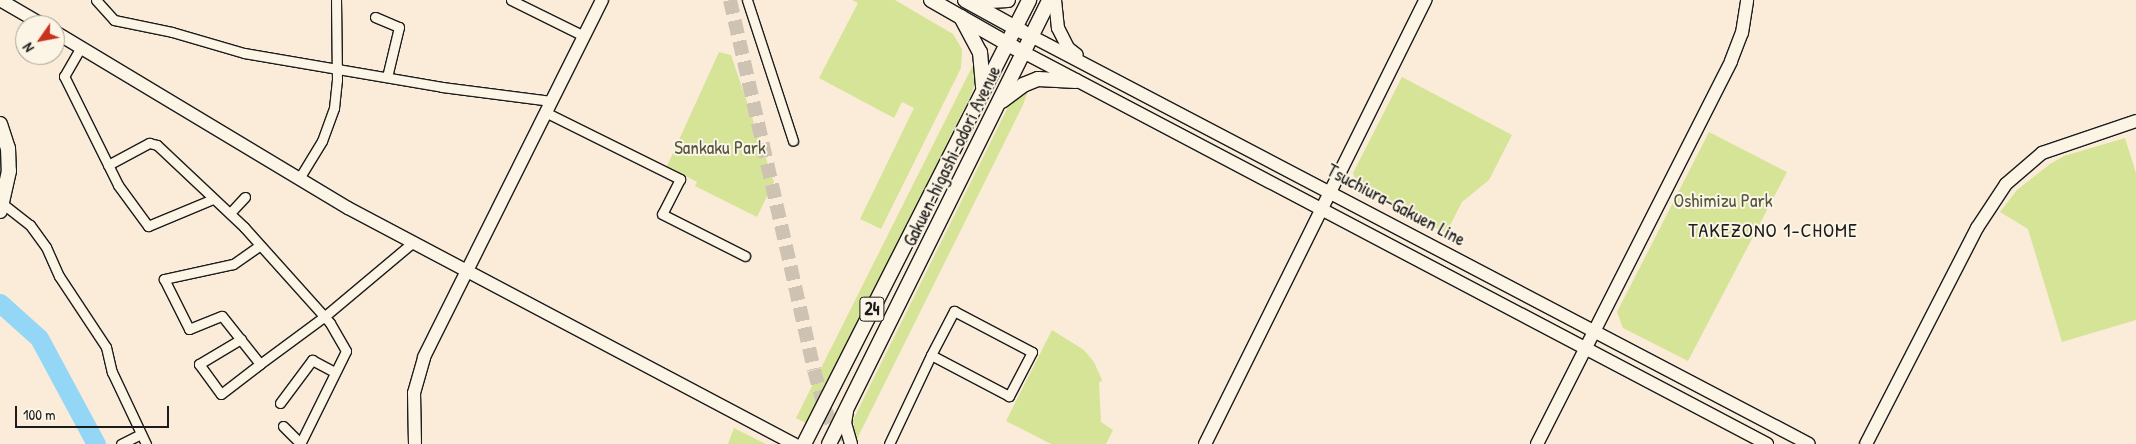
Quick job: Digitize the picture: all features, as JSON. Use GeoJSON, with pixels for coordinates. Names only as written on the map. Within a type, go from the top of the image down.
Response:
{"type":"FeatureCollection","features":[{"type":"Feature","properties":{"kind":"main road","name":"Tsuchiura-Gakuen Line"},"geometry":{"type":"LineString","coordinates":[[931,0],[1022,52]]}},
{"type":"Feature","properties":{"kind":"main road"},"geometry":{"type":"LineString","coordinates":[[966,1],[1008,0]]}},
{"type":"Feature","properties":{"kind":"main road","name":"Gakuen-higashi-odori Avenue"},"geometry":{"type":"LineString","coordinates":[[982,90],[1029,0]]}},
{"type":"Feature","properties":{"kind":"main road","name":"Gakuen-higashi-odori Avenue"},"geometry":{"type":"LineString","coordinates":[[996,106],[1049,0]]}},
{"type":"Feature","properties":{"kind":"main road","name":"Tsuchiura-Gakuen Line"},"geometry":{"type":"LineString","coordinates":[[966,1],[1030,36]]}},
{"type":"Feature","properties":{"kind":"main road"},"geometry":{"type":"LineString","coordinates":[[961,17],[980,52],[982,90]]}},
{"type":"Feature","properties":{"kind":"main road"},"geometry":{"type":"LineString","coordinates":[[996,106],[1030,81],[1050,78],[1076,82]]}},
{"type":"Feature","properties":{"kind":"main road","name":"24"},"geometry":{"type":"LineString","coordinates":[[804,444],[982,90]]}},
{"type":"Feature","properties":{"kind":"main road","name":"24"},"geometry":{"type":"LineString","coordinates":[[830,444],[996,106]]}},
{"type":"Feature","properties":{"kind":"main road"},"geometry":{"type":"LineString","coordinates":[[0,124],[9,159],[2,208]]}},
{"type":"Feature","properties":{"kind":"street"},"geometry":{"type":"LineString","coordinates":[[0,0],[26,15]]}},
{"type":"Feature","properties":{"kind":"street"},"geometry":{"type":"LineString","coordinates":[[96,0],[114,20],[172,32],[244,53],[548,106],[680,179],[662,214],[745,256]]}},
{"type":"Feature","properties":{"kind":"street"},"geometry":{"type":"LineString","coordinates":[[300,177],[329,125],[337,68],[336,0]]}},
{"type":"Feature","properties":{"kind":"street"},"geometry":{"type":"LineString","coordinates":[[511,0],[584,36]]}},
{"type":"Feature","properties":{"kind":"street"},"geometry":{"type":"LineString","coordinates":[[415,444],[413,409],[415,383],[428,349],[602,0]]}},
{"type":"Feature","properties":{"kind":"street"},"geometry":{"type":"LineString","coordinates":[[747,0],[793,141]]}},
{"type":"Feature","properties":{"kind":"street"},"geometry":{"type":"LineString","coordinates":[[1054,0],[1056,18],[1062,39],[1090,66]]}},
{"type":"Feature","properties":{"kind":"street"},"geometry":{"type":"LineString","coordinates":[[1205,444],[1425,0]]}},
{"type":"Feature","properties":{"kind":"street"},"geometry":{"type":"LineString","coordinates":[[1537,444],[1731,61],[1742,33],[1747,0]]}},
{"type":"Feature","properties":{"kind":"street"},"geometry":{"type":"LineString","coordinates":[[375,17],[398,27],[386,77]]}},
{"type":"Feature","properties":{"kind":"street","name":"Tsuchiura-Gakuen Line"},"geometry":{"type":"LineString","coordinates":[[1030,36],[1809,444]]}},
{"type":"Feature","properties":{"kind":"street"},"geometry":{"type":"LineString","coordinates":[[65,38],[412,243],[794,444]]}},
{"type":"Feature","properties":{"kind":"street"},"geometry":{"type":"LineString","coordinates":[[81,47],[64,76],[108,165],[148,226],[213,199]]}},
{"type":"Feature","properties":{"kind":"street","name":"Tsuchiura-Gakuen Line"},"geometry":{"type":"LineString","coordinates":[[1022,52],[1767,444]]}},
{"type":"Feature","properties":{"kind":"street"},"geometry":{"type":"LineString","coordinates":[[1866,444],[1977,228],[2006,184],[2042,153],[2136,122]]}},
{"type":"Feature","properties":{"kind":"street"},"geometry":{"type":"LineString","coordinates":[[108,165],[154,143],[230,213],[325,316],[346,351],[300,444],[283,426]]}},
{"type":"Feature","properties":{"kind":"street"},"geometry":{"type":"LineString","coordinates":[[230,213],[245,197]]}},
{"type":"Feature","properties":{"kind":"street"},"geometry":{"type":"LineString","coordinates":[[2,208],[30,225],[46,247],[60,276],[106,347],[112,372],[132,412],[139,436],[146,444]]}},
{"type":"Feature","properties":{"kind":"street"},"geometry":{"type":"LineString","coordinates":[[241,339],[199,364],[221,394],[325,316],[412,243]]}},
{"type":"Feature","properties":{"kind":"street"},"geometry":{"type":"LineString","coordinates":[[259,246],[233,264],[164,279],[189,328],[222,316],[260,364]]}},
{"type":"Feature","properties":{"kind":"street"},"geometry":{"type":"LineString","coordinates":[[889,444],[931,355],[954,311],[1032,352],[1009,396],[931,355]]}},
{"type":"Feature","properties":{"kind":"street"},"geometry":{"type":"LineString","coordinates":[[280,403],[312,360],[335,372]]}},
{"type":"Feature","properties":{"kind":"street"},"geometry":{"type":"LineString","coordinates":[[847,411],[845,424],[851,444]]}},
{"type":"Feature","properties":{"kind":"street"},"geometry":{"type":"LineString","coordinates":[[121,444],[139,436]]}},
{"type":"Feature","properties":{"kind":"green space"},"geometry":{"type":"Polygon","coordinates":[[[852,0],[895,0],[953,34],[962,49],[961,68],[881,229],[860,219],[914,108],[902,102],[894,118],[819,78],[858,3],[852,0]]]}},
{"type":"Feature","properties":{"kind":"green space","name":"Sankaku Park"},"geometry":{"type":"Polygon","coordinates":[[[719,52],[731,55],[774,182],[757,217],[695,186],[697,182],[667,166],[719,52]]]}},
{"type":"Feature","properties":{"kind":"green space"},"geometry":{"type":"Polygon","coordinates":[[[977,57],[978,71],[972,93],[808,424],[796,418],[977,57]]]}},
{"type":"Feature","properties":{"kind":"green space"},"geometry":{"type":"Polygon","coordinates":[[[1402,77],[1512,135],[1489,180],[1462,202],[1446,233],[1358,188],[1353,173],[1402,77]]]}},
{"type":"Feature","properties":{"kind":"green space"},"geometry":{"type":"Polygon","coordinates":[[[1030,86],[1023,105],[856,441],[853,420],[1011,101],[1030,86]]]}},
{"type":"Feature","properties":{"kind":"green space","name":"Oshimizu Park"},"geometry":{"type":"Polygon","coordinates":[[[1709,132],[1787,172],[1688,361],[1623,328],[1617,312],[1709,132]]]}},
{"type":"Feature","properties":{"kind":"green space"},"geometry":{"type":"Polygon","coordinates":[[[2125,138],[2136,173],[2136,320],[2062,342],[2028,229],[2000,212],[2017,190],[2050,164],[2064,156],[2125,138]]]}},
{"type":"Feature","properties":{"kind":"green space"},"geometry":{"type":"Polygon","coordinates":[[[1052,330],[1084,350],[1094,362],[1102,380],[1099,383],[1101,422],[1113,430],[1106,444],[1051,444],[1006,421],[1052,330]]]}},
{"type":"Feature","properties":{"kind":"green space"},"geometry":{"type":"Polygon","coordinates":[[[734,428],[766,444],[728,444],[734,428]]]}},
{"type":"Feature","properties":{"kind":"water"},"geometry":{"type":"Polygon","coordinates":[[[0,299],[42,336],[38,341],[0,305],[0,299]]]}},
{"type":"Feature","properties":{"kind":"waterway"},"geometry":{"type":"LineString","coordinates":[[0,303],[39,338],[96,444]]}},
{"type":"Feature","properties":{"kind":"tunnel"},"geometry":{"type":"LineString","coordinates":[[730,0],[814,370],[825,410],[842,444]]}},
{"type":"Feature","properties":{"kind":"district","name":"TAKEZONO 1-CHOME"},"geometry":{"type":"Point","coordinates":[1773,229]}}]}
